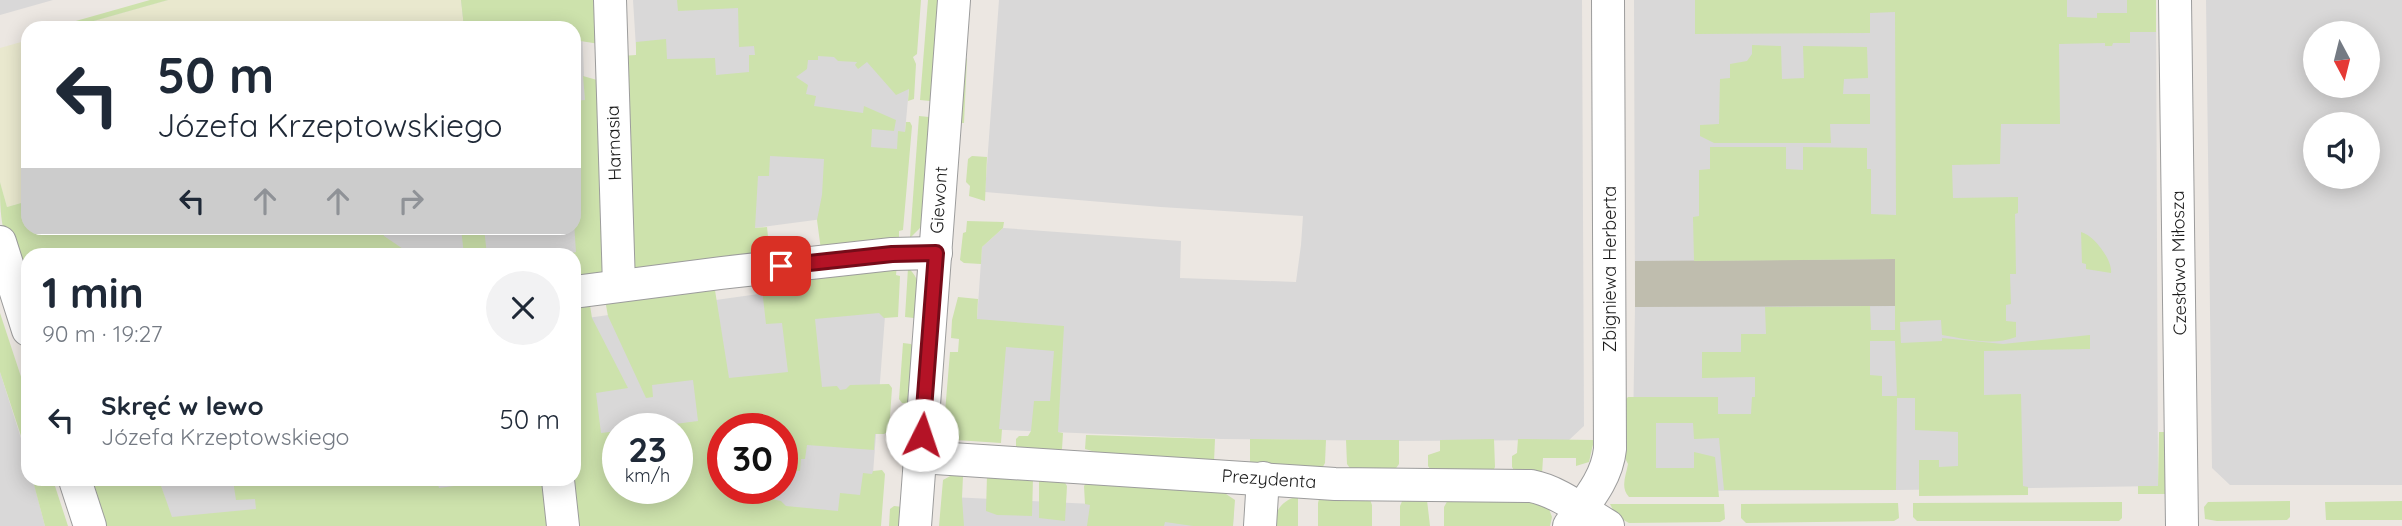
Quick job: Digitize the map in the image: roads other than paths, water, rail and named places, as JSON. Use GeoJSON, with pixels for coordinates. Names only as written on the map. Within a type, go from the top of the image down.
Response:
{"type":"FeatureCollection","features":[{"type":"Feature","properties":{"kind":"street","name":"Harnasia"},"geometry":{"type":"LineString","coordinates":[[610,0],[619,285]]}},
{"type":"Feature","properties":{"kind":"street","name":"Giewont"},"geometry":{"type":"LineString","coordinates":[[915,526],[954,0]]}},
{"type":"Feature","properties":{"kind":"street","name":"Zbigniewa Herberta"},"geometry":{"type":"LineString","coordinates":[[1575,518],[1602,478],[1609,463],[1610,449],[1608,0]]}},
{"type":"Feature","properties":{"kind":"street","name":"Czesława Miłosza"},"geometry":{"type":"LineString","coordinates":[[2175,0],[2182,526]]}},
{"type":"Feature","properties":{"kind":"street"},"geometry":{"type":"LineString","coordinates":[[0,242],[21,308]]}},
{"type":"Feature","properties":{"kind":"street"},"geometry":{"type":"LineString","coordinates":[[581,291],[878,256],[936,253]]}},
{"type":"Feature","properties":{"kind":"street","name":"Prezydenta"},"geometry":{"type":"LineString","coordinates":[[920,457],[1396,486],[1531,486],[1542,489],[1575,518],[1608,526]]}},
{"type":"Feature","properties":{"kind":"street"},"geometry":{"type":"LineString","coordinates":[[1260,526],[1263,478]]}},
{"type":"Feature","properties":{"kind":"street"},"geometry":{"type":"LineString","coordinates":[[77,486],[90,526]]}},
{"type":"Feature","properties":{"kind":"street"},"geometry":{"type":"LineString","coordinates":[[559,486],[563,526]]}}]}
